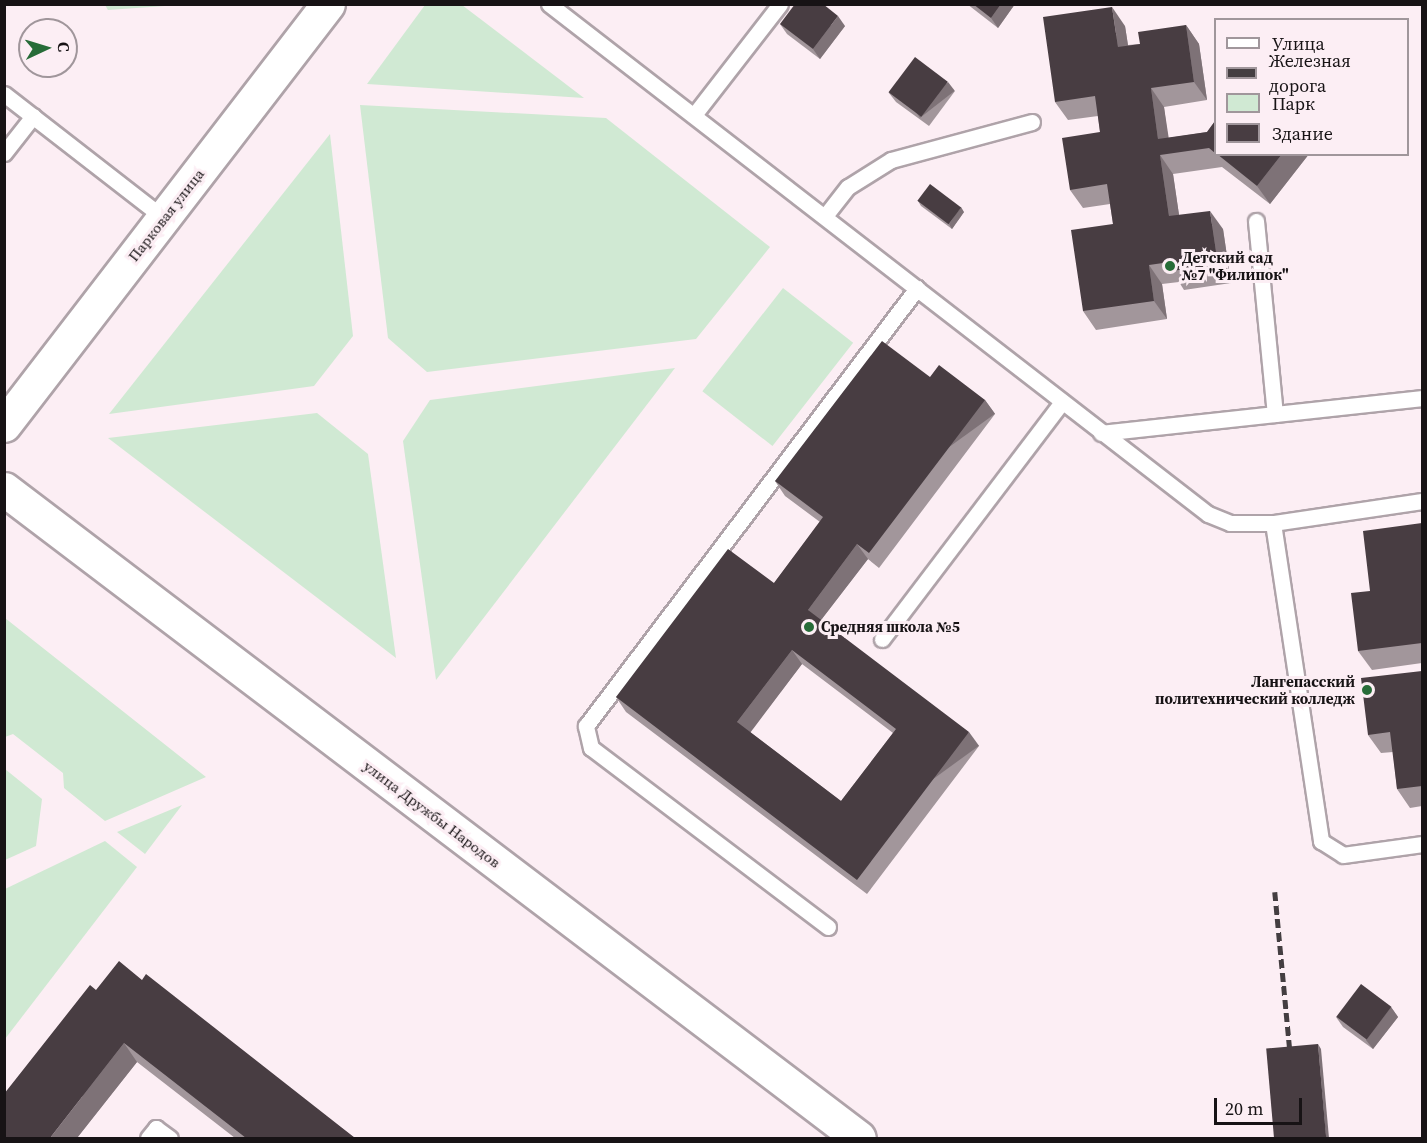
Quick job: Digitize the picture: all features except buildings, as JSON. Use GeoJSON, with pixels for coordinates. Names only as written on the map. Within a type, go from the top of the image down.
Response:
{"type":"FeatureCollection","features":[{"type":"Feature","properties":{"kind":"street","name":"Парковая улица"},"geometry":{"type":"LineString","coordinates":[[4,425],[328,4]]}},
{"type":"Feature","properties":{"kind":"street","name":"улица Дружбы Народов"},"geometry":{"type":"LineString","coordinates":[[4,489],[859,1138]]}},
{"type":"Feature","properties":{"kind":"lane"},"geometry":{"type":"LineString","coordinates":[[549,4],[1208,514],[1230,523],[1273,523],[1422,501]]}},
{"type":"Feature","properties":{"kind":"lane"},"geometry":{"type":"LineString","coordinates":[[694,115],[780,4]]}},
{"type":"Feature","properties":{"kind":"lane"},"geometry":{"type":"LineString","coordinates":[[4,94],[164,218]]}},
{"type":"Feature","properties":{"kind":"lane"},"geometry":{"type":"LineString","coordinates":[[4,153],[33,116]]}},
{"type":"Feature","properties":{"kind":"lane"},"geometry":{"type":"LineString","coordinates":[[825,216],[848,187],[891,160],[1032,122]]}},
{"type":"Feature","properties":{"kind":"lane"},"geometry":{"type":"LineString","coordinates":[[1256,221],[1275,414]]}},
{"type":"Feature","properties":{"kind":"lane"},"geometry":{"type":"LineString","coordinates":[[828,927],[591,748],[586,726],[917,288]]}},
{"type":"Feature","properties":{"kind":"lane"},"geometry":{"type":"LineString","coordinates":[[1101,433],[1422,398]]}},
{"type":"Feature","properties":{"kind":"lane"},"geometry":{"type":"LineString","coordinates":[[882,639],[1062,402]]}},
{"type":"Feature","properties":{"kind":"lane"},"geometry":{"type":"LineString","coordinates":[[1273,523],[1321,841],[1343,855],[1422,844]]}},
{"type":"Feature","properties":{"kind":"lane"},"geometry":{"type":"LineString","coordinates":[[148,1138],[156,1128],[170,1138]]}},
{"type":"Feature","properties":{"kind":"green space"},"geometry":{"type":"Polygon","coordinates":[[[105,5],[179,5],[108,10],[105,5]]]}},
{"type":"Feature","properties":{"kind":"green space"},"geometry":{"type":"Polygon","coordinates":[[[425,5],[462,5],[584,98],[367,84],[425,5]]]}},
{"type":"Feature","properties":{"kind":"green space"},"geometry":{"type":"Polygon","coordinates":[[[360,105],[606,118],[770,247],[696,339],[427,372],[388,338],[360,105]]]}},
{"type":"Feature","properties":{"kind":"green space"},"geometry":{"type":"Polygon","coordinates":[[[330,134],[353,336],[314,386],[109,414],[330,134]]]}},
{"type":"Feature","properties":{"kind":"green space"},"geometry":{"type":"Polygon","coordinates":[[[783,288],[853,343],[772,446],[702,391],[783,288]]]}},
{"type":"Feature","properties":{"kind":"green space"},"geometry":{"type":"Polygon","coordinates":[[[675,368],[436,680],[403,441],[430,400],[675,368]]]}},
{"type":"Feature","properties":{"kind":"green space"},"geometry":{"type":"Polygon","coordinates":[[[317,413],[368,454],[396,658],[108,438],[317,413]]]}},
{"type":"Feature","properties":{"kind":"green space"},"geometry":{"type":"Polygon","coordinates":[[[5,618],[206,777],[105,821],[64,788],[63,773],[13,734],[5,737],[5,618]]]}},
{"type":"Feature","properties":{"kind":"green space"},"geometry":{"type":"Polygon","coordinates":[[[5,769],[42,799],[36,846],[5,860],[5,769]]]}},
{"type":"Feature","properties":{"kind":"green space"},"geometry":{"type":"Polygon","coordinates":[[[182,805],[145,854],[117,832],[182,805]]]}},
{"type":"Feature","properties":{"kind":"green space"},"geometry":{"type":"Polygon","coordinates":[[[105,841],[137,867],[5,1039],[5,889],[105,841]]]}},
{"type":"Feature","properties":{"kind":"railway"},"geometry":{"type":"LineString","coordinates":[[1275,892],[1291,1062]]}},
{"type":"Feature","properties":{"kind":"place","name":"Детский сад №7 \"Филипок\""},"geometry":{"type":"Point","coordinates":[1170,266]}},
{"type":"Feature","properties":{"kind":"place","name":"Средняя школа №5"},"geometry":{"type":"Point","coordinates":[809,627]}},
{"type":"Feature","properties":{"kind":"place","name":"Лангепасский политехнический колледж"},"geometry":{"type":"Point","coordinates":[1367,690]}}]}
